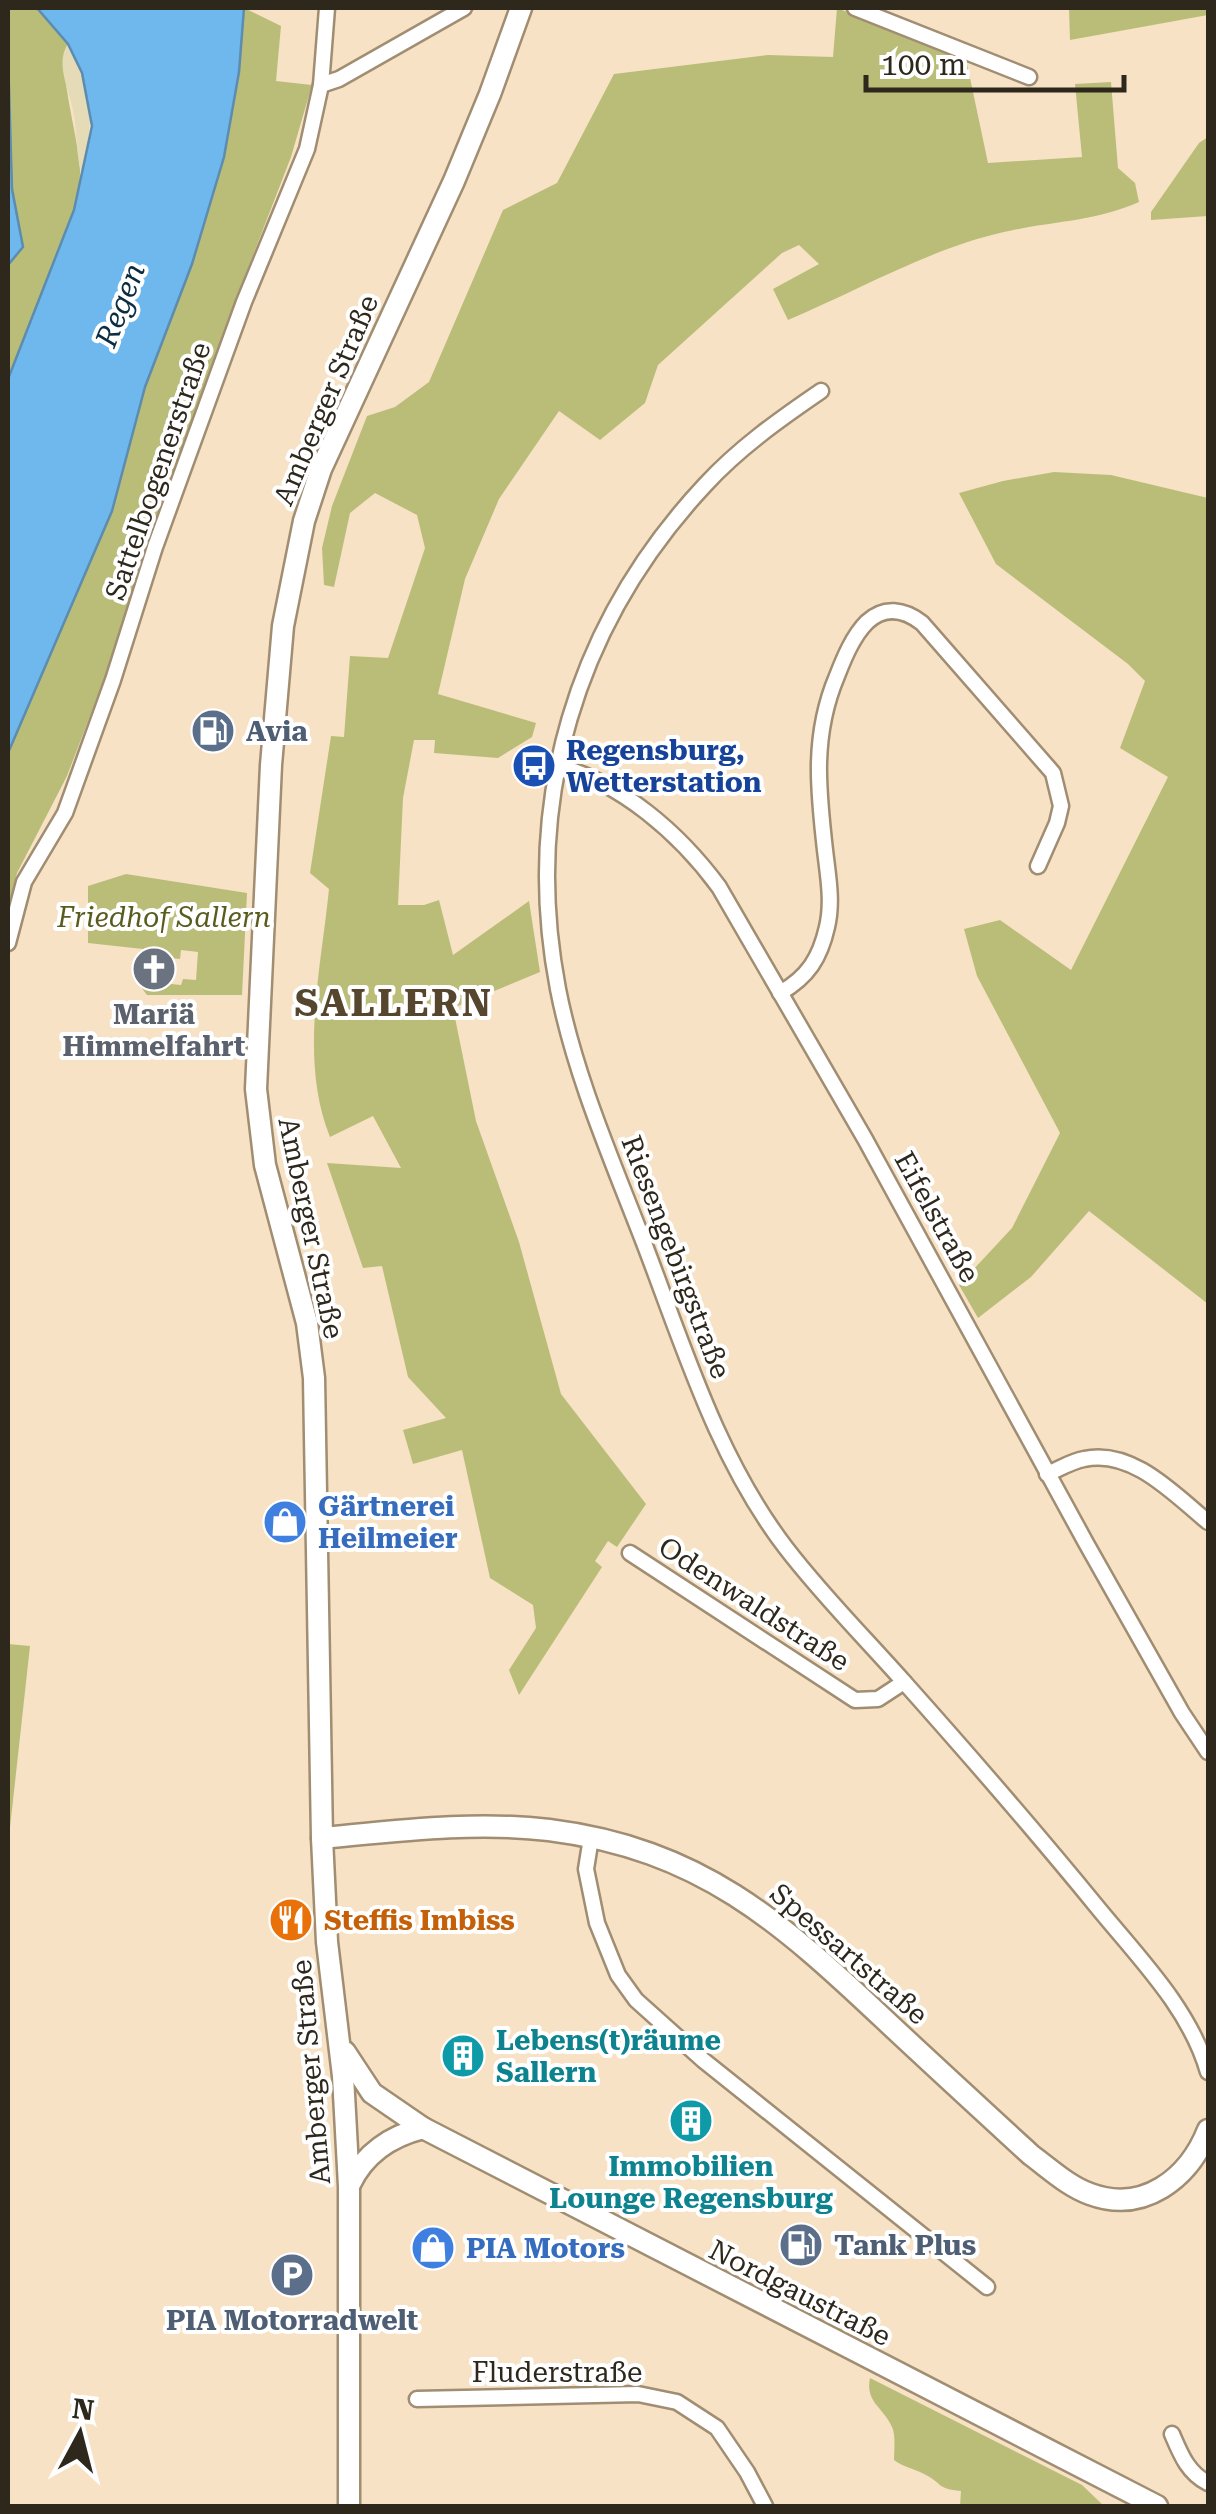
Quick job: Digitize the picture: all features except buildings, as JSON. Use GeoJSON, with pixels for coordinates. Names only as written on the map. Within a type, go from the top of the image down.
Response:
{"type":"FeatureCollection","features":[{"type":"Feature","properties":{"kind":"main road","name":"Amberger Straße"},"geometry":{"type":"LineString","coordinates":[[349,2506],[349,2186],[340,2041],[327,1942],[322,1838],[314,1378],[307,1323],[265,1166],[256,1089],[277,682],[298,548],[321,469],[454,181],[521,8]]}},
{"type":"Feature","properties":{"kind":"main road","name":"Spessartstraße"},"geometry":{"type":"LineString","coordinates":[[322,1838],[458,1827],[550,1830],[656,1856],[691,1870],[760,1908],[809,1948],[1031,2155],[1078,2188],[1115,2200],[1156,2192],[1177,2180],[1208,2130]]}},
{"type":"Feature","properties":{"kind":"main road","name":"Nordgaustraße"},"geometry":{"type":"LineString","coordinates":[[340,2041],[372,2094],[422,2128],[1157,2506]]}},
{"type":"Feature","properties":{"kind":"main road"},"geometry":{"type":"LineString","coordinates":[[349,2186],[357,2168],[385,2143],[401,2133],[422,2128]]}},
{"type":"Feature","properties":{"kind":"street","name":"Sattelbogenerstraße"},"geometry":{"type":"LineString","coordinates":[[8,943],[24,882],[65,813],[113,680],[155,546],[244,302],[307,150],[322,86],[327,8]]}},
{"type":"Feature","properties":{"kind":"street"},"geometry":{"type":"LineString","coordinates":[[322,86],[464,8]]}},
{"type":"Feature","properties":{"kind":"street"},"geometry":{"type":"LineString","coordinates":[[855,8],[1030,77]]}},
{"type":"Feature","properties":{"kind":"street","name":"Riesengebirgstraße"},"geometry":{"type":"LineString","coordinates":[[820,391],[708,481],[642,562],[620,596],[578,688],[557,766],[546,876],[550,936],[571,1045],[698,1383],[736,1472],[792,1556],[1154,1976],[1202,2050],[1208,2072]]}},
{"type":"Feature","properties":{"kind":"street"},"geometry":{"type":"LineString","coordinates":[[780,994],[810,971],[828,924],[830,897],[817,774],[819,732],[840,668],[862,626],[874,616],[889,610],[922,623],[1053,774],[1060,806],[1057,824],[1038,866]]}},
{"type":"Feature","properties":{"kind":"street","name":"Eifelstraße"},"geometry":{"type":"LineString","coordinates":[[557,766],[578,772],[631,802],[696,856],[748,934],[922,1242],[1047,1474],[1208,1752]]}},
{"type":"Feature","properties":{"kind":"street"},"geometry":{"type":"LineString","coordinates":[[1047,1474],[1082,1459],[1106,1456],[1141,1470],[1208,1522]]}},
{"type":"Feature","properties":{"kind":"street","name":"Odenwaldstraße"},"geometry":{"type":"LineString","coordinates":[[630,1553],[855,1700],[878,1699],[904,1682]]}},
{"type":"Feature","properties":{"kind":"street"},"geometry":{"type":"LineString","coordinates":[[592,1838],[586,1869],[597,1923],[618,1975],[636,2000],[704,2060],[987,2287]]}},
{"type":"Feature","properties":{"kind":"street","name":"Fluderstraße"},"geometry":{"type":"LineString","coordinates":[[417,2399],[638,2394],[677,2402],[717,2428],[748,2472],[764,2506]]}},
{"type":"Feature","properties":{"kind":"street"},"geometry":{"type":"LineString","coordinates":[[1172,2434],[1183,2460],[1198,2478],[1208,2483]]}},
{"type":"Feature","properties":{"kind":"green space"},"geometry":{"type":"Polygon","coordinates":[[[8,8],[37,8],[68,44],[66,86],[80,173],[72,215],[8,379],[8,265],[23,247],[12,189],[8,8]]]}},
{"type":"Feature","properties":{"kind":"green space"},"geometry":{"type":"Polygon","coordinates":[[[244,8],[281,26],[276,81],[312,85],[291,157],[226,325],[103,682],[67,776],[17,873],[8,907],[8,753],[112,511],[145,387],[192,264],[224,157],[239,72],[244,8]]]}},
{"type":"Feature","properties":{"kind":"green space"},"geometry":{"type":"Polygon","coordinates":[[[837,8],[966,59],[988,163],[1082,157],[1075,84],[1111,82],[1118,168],[1135,183],[1139,202],[1106,214],[977,239],[922,259],[788,320],[773,289],[819,264],[799,245],[782,253],[658,365],[645,403],[600,440],[559,411],[499,499],[465,579],[438,694],[536,723],[532,737],[498,758],[434,753],[435,740],[414,740],[403,798],[398,905],[424,905],[439,900],[453,955],[529,901],[540,972],[453,1008],[476,1121],[519,1242],[561,1394],[646,1504],[617,1547],[608,1541],[595,1561],[602,1567],[519,1695],[509,1670],[536,1628],[533,1605],[490,1578],[462,1450],[413,1464],[403,1430],[446,1418],[408,1377],[382,1266],[363,1268],[327,1163],[401,1168],[373,1116],[330,1137],[316,1077],[315,1014],[329,889],[310,873],[331,736],[344,737],[350,656],[388,658],[425,548],[417,515],[375,493],[350,513],[334,587],[324,585],[322,548],[332,506],[367,416],[395,407],[429,382],[503,210],[557,183],[614,74],[768,55],[833,57],[837,8]]]}},
{"type":"Feature","properties":{"kind":"green space"},"geometry":{"type":"Polygon","coordinates":[[[1069,8],[1208,8],[1208,15],[1070,40],[1069,8]]]}},
{"type":"Feature","properties":{"kind":"green space"},"geometry":{"type":"Polygon","coordinates":[[[1208,137],[1208,216],[1151,220],[1151,212],[1199,143],[1208,137]]]}},
{"type":"Feature","properties":{"kind":"green space"},"geometry":{"type":"Polygon","coordinates":[[[1054,472],[1111,475],[1208,498],[1208,1304],[1089,1211],[1031,1277],[978,1318],[959,1285],[1012,1228],[1060,1133],[977,976],[964,929],[1000,920],[1071,970],[1168,777],[1120,748],[1145,681],[996,564],[959,493],[1054,472]]]}},
{"type":"Feature","properties":{"kind":"green space","name":"Friedhof Sallern"},"geometry":{"type":"Polygon","coordinates":[[[126,874],[247,893],[242,995],[147,995],[141,981],[181,985],[183,979],[196,980],[198,952],[181,950],[180,959],[143,955],[143,949],[88,943],[88,886],[126,874]]]}},
{"type":"Feature","properties":{"kind":"green space"},"geometry":{"type":"Polygon","coordinates":[[[8,1644],[30,1646],[8,1846],[8,1644]]]}},
{"type":"Feature","properties":{"kind":"green space"},"geometry":{"type":"Polygon","coordinates":[[[870,2378],[1082,2485],[1104,2506],[960,2506],[961,2491],[943,2487],[894,2460],[893,2431],[872,2399],[870,2378]]]}},
{"type":"Feature","properties":{"kind":"sand"},"geometry":{"type":"Polygon","coordinates":[[[68,44],[89,106],[89,137],[81,172],[63,69],[68,44]]]}},
{"type":"Feature","properties":{"kind":"water","name":"Regen"},"geometry":{"type":"Polygon","coordinates":[[[37,8],[244,8],[239,72],[224,157],[192,264],[145,387],[112,511],[8,753],[8,379],[74,210],[92,126],[82,73],[68,44],[37,8]]]}},
{"type":"Feature","properties":{"kind":"water"},"geometry":{"type":"Polygon","coordinates":[[[8,54],[12,189],[23,247],[8,265],[8,54]]]}},
{"type":"Feature","properties":{"kind":"place","name":"Avia"},"geometry":{"type":"Point","coordinates":[213,731]}},
{"type":"Feature","properties":{"kind":"place","name":"Regensburg, Wetterstation"},"geometry":{"type":"Point","coordinates":[534,766]}},
{"type":"Feature","properties":{"kind":"place","name":"Mariä Himmelfahrt"},"geometry":{"type":"Point","coordinates":[154,969]}},
{"type":"Feature","properties":{"kind":"place","name":"Gärtnerei Heilmeier"},"geometry":{"type":"Point","coordinates":[285,1522]}},
{"type":"Feature","properties":{"kind":"place","name":"Steffis Imbiss"},"geometry":{"type":"Point","coordinates":[291,1920]}},
{"type":"Feature","properties":{"kind":"place","name":"Lebens(t)räume Sallern"},"geometry":{"type":"Point","coordinates":[463,2056]}},
{"type":"Feature","properties":{"kind":"place","name":"Immobilien Lounge Regensburg"},"geometry":{"type":"Point","coordinates":[691,2121]}},
{"type":"Feature","properties":{"kind":"place","name":"Tank Plus"},"geometry":{"type":"Point","coordinates":[801,2245]}},
{"type":"Feature","properties":{"kind":"place","name":"PIA Motors"},"geometry":{"type":"Point","coordinates":[433,2248]}},
{"type":"Feature","properties":{"kind":"place","name":"PIA Motorradwelt"},"geometry":{"type":"Point","coordinates":[292,2275]}},
{"type":"Feature","properties":{"kind":"district","name":"SALLERN"},"geometry":{"type":"Point","coordinates":[394,1003]}}]}
